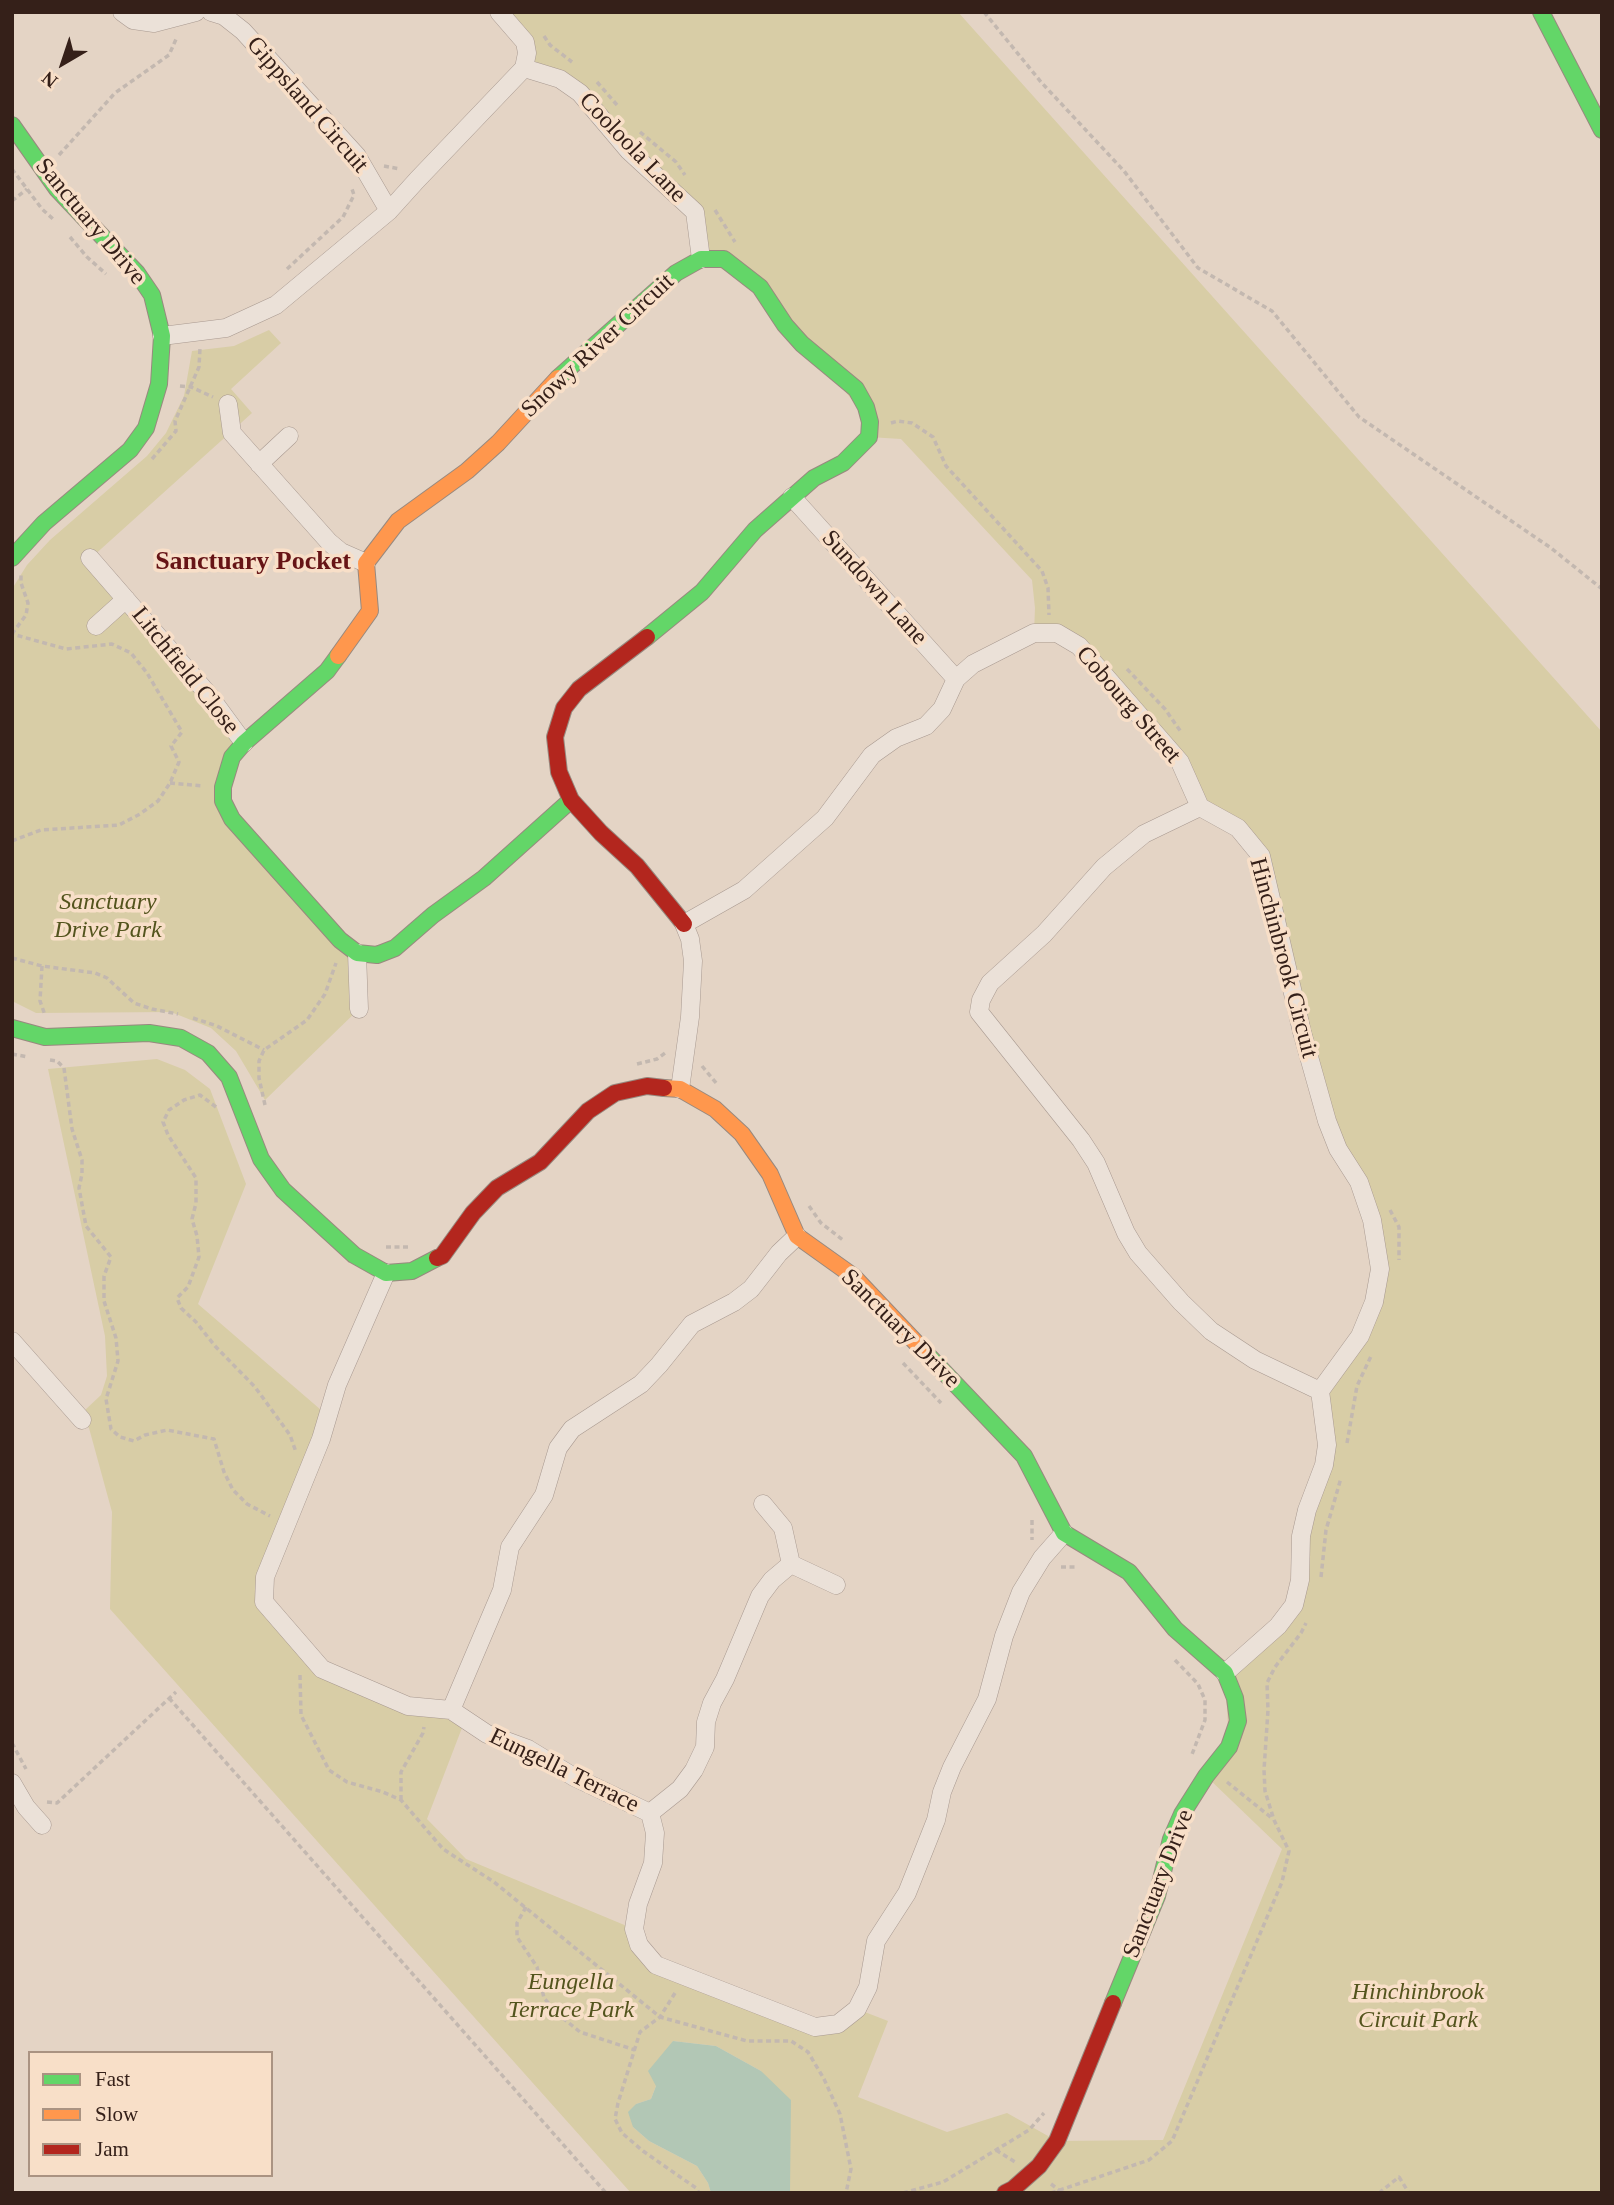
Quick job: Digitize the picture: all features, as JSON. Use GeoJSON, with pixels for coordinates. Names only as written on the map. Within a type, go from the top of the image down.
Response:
{"type":"FeatureCollection","features":[{"type":"Feature","properties":{"kind":"main road"},"geometry":{"type":"LineString","coordinates":[[1541,12],[1602,130]]}},
{"type":"Feature","properties":{"kind":"main road","name":"Sanctuary Drive"},"geometry":{"type":"LineString","coordinates":[[12,125],[57,189],[137,273],[152,295],[162,336],[159,384],[146,428],[130,450],[15,547]]}},
{"type":"Feature","properties":{"kind":"main road","name":"Snowy River Circuit"},"geometry":{"type":"LineString","coordinates":[[366,563],[398,521],[467,471],[498,443],[546,388],[676,273],[701,259],[724,259],[760,287],[793,335],[856,389],[866,407],[870,422],[869,437],[858,450],[843,463],[814,478],[792,497],[755,530],[695,598],[579,689],[564,708],[555,737],[559,772],[571,800],[601,833],[637,866],[684,924]]}},
{"type":"Feature","properties":{"kind":"main road"},"geometry":{"type":"LineString","coordinates":[[366,563],[370,611],[351,639],[327,671],[244,743],[232,757],[223,788],[223,801],[232,819],[340,940],[357,953],[377,955],[395,948],[433,915],[484,878],[571,800]]}},
{"type":"Feature","properties":{"kind":"main road"},"geometry":{"type":"LineString","coordinates":[[12,1028],[45,1037],[149,1033],[181,1038],[208,1053],[229,1077],[261,1159],[283,1190],[354,1255],[386,1272],[412,1271],[442,1256],[473,1213],[497,1188],[540,1162],[589,1111],[615,1093],[647,1086],[680,1089],[715,1109],[742,1134],[770,1174],[797,1236]]}},
{"type":"Feature","properties":{"kind":"main road","name":"Sanctuary Drive"},"geometry":{"type":"LineString","coordinates":[[797,1236],[853,1276],[1024,1456],[1064,1533]]}},
{"type":"Feature","properties":{"kind":"main road"},"geometry":{"type":"LineString","coordinates":[[1064,1533],[1129,1572],[1175,1629],[1225,1673]]}},
{"type":"Feature","properties":{"kind":"main road","name":"Sanctuary Drive"},"geometry":{"type":"LineString","coordinates":[[1005,2193],[1039,2166],[1057,2141],[1157,1896],[1171,1839],[1182,1814],[1229,1747],[1238,1721],[1235,1698],[1225,1673]]}},
{"type":"Feature","properties":{"kind":"street"},"geometry":{"type":"LineString","coordinates":[[122,12],[133,20],[154,23],[196,12]]}},
{"type":"Feature","properties":{"kind":"street","name":"Gippsland Circuit"},"geometry":{"type":"LineString","coordinates":[[211,12],[224,16],[243,31],[357,156],[389,211]]}},
{"type":"Feature","properties":{"kind":"street"},"geometry":{"type":"LineString","coordinates":[[162,336],[226,328],[276,305],[389,211],[524,68],[527,53],[525,41],[499,12]]}},
{"type":"Feature","properties":{"kind":"street","name":"Cooloola Lane"},"geometry":{"type":"LineString","coordinates":[[524,68],[560,79],[580,93],[629,151],[695,212],[701,259]]}},
{"type":"Feature","properties":{"kind":"street"},"geometry":{"type":"LineString","coordinates":[[228,404],[233,433],[329,542],[341,552],[366,563]]}},
{"type":"Feature","properties":{"kind":"street"},"geometry":{"type":"LineString","coordinates":[[260,464],[289,436]]}},
{"type":"Feature","properties":{"kind":"street","name":"Sundown Lane"},"geometry":{"type":"LineString","coordinates":[[792,497],[956,679]]}},
{"type":"Feature","properties":{"kind":"street","name":"Litchfield Close"},"geometry":{"type":"LineString","coordinates":[[90,558],[208,694],[244,743]]}},
{"type":"Feature","properties":{"kind":"street","name":"Litchfield Close"},"geometry":{"type":"LineString","coordinates":[[96,626],[125,599]]}},
{"type":"Feature","properties":{"kind":"street","name":"Cobourg Street"},"geometry":{"type":"LineString","coordinates":[[684,924],[744,890],[824,818],[872,754],[896,738],[926,726],[942,709],[956,679],[973,664],[1034,634],[1056,633],[1079,646],[1181,762],[1200,807]]}},
{"type":"Feature","properties":{"kind":"street"},"geometry":{"type":"LineString","coordinates":[[1200,807],[1144,834],[1104,867],[1044,934],[990,983],[981,1000],[979,1012],[1081,1140],[1096,1163],[1126,1233],[1138,1252],[1181,1302],[1211,1331],[1255,1360],[1320,1391],[1327,1445],[1324,1465],[1307,1510],[1301,1536],[1300,1580],[1294,1605],[1278,1626],[1225,1673]]}},
{"type":"Feature","properties":{"kind":"street","name":"Hinchinbrook Circuit"},"geometry":{"type":"LineString","coordinates":[[1200,807],[1238,828],[1261,856],[1302,1032],[1327,1121],[1338,1149],[1359,1181],[1372,1220],[1380,1269],[1374,1302],[1360,1336],[1320,1391]]}},
{"type":"Feature","properties":{"kind":"street"},"geometry":{"type":"LineString","coordinates":[[680,1089],[690,1017],[693,961],[690,939],[684,924]]}},
{"type":"Feature","properties":{"kind":"street"},"geometry":{"type":"LineString","coordinates":[[357,953],[359,1009]]}},
{"type":"Feature","properties":{"kind":"street"},"geometry":{"type":"LineString","coordinates":[[451,1710],[502,1590],[510,1547],[544,1494],[558,1448],[565,1438],[572,1429],[641,1384],[692,1324],[734,1302],[751,1289],[779,1253],[797,1236]]}},
{"type":"Feature","properties":{"kind":"street","name":"Eungella Terrace"},"geometry":{"type":"LineString","coordinates":[[386,1272],[337,1385],[321,1439],[265,1577],[264,1602],[322,1669],[408,1706],[451,1710],[487,1734],[528,1749],[574,1777],[649,1813],[655,1833],[653,1863],[638,1904],[634,1929],[639,1945],[656,1965],[685,1977],[815,2027],[838,2024],[857,2009],[868,1987],[876,1941],[907,1893],[936,1820],[942,1792],[952,1767],[987,1699],[1004,1636],[1034,1549],[1064,1533]]}},
{"type":"Feature","properties":{"kind":"street"},"geometry":{"type":"LineString","coordinates":[[12,1341],[82,1420]]}},
{"type":"Feature","properties":{"kind":"street"},"geometry":{"type":"LineString","coordinates":[[763,1504],[783,1528],[791,1564]]}},
{"type":"Feature","properties":{"kind":"street"},"geometry":{"type":"LineString","coordinates":[[791,1564],[836,1585]]}},
{"type":"Feature","properties":{"kind":"street"},"geometry":{"type":"LineString","coordinates":[[649,1813],[680,1789],[694,1770],[705,1747],[706,1722],[712,1703],[760,1596],[772,1580],[791,1564]]}},
{"type":"Feature","properties":{"kind":"street"},"geometry":{"type":"LineString","coordinates":[[12,1783],[26,1807],[42,1825]]}},
{"type":"Feature","properties":{"kind":"path"},"geometry":{"type":"LineString","coordinates":[[984,12],[1041,82],[1124,171],[1198,268],[1272,311],[1359,417],[1551,548],[1602,589]]}},
{"type":"Feature","properties":{"kind":"path"},"geometry":{"type":"LineString","coordinates":[[44,171],[115,93],[169,55],[178,40],[175,17]]}},
{"type":"Feature","properties":{"kind":"path"},"geometry":{"type":"LineString","coordinates":[[543,35],[550,46],[581,69]]}},
{"type":"Feature","properties":{"kind":"path"},"geometry":{"type":"LineString","coordinates":[[592,77],[602,85],[624,113]]}},
{"type":"Feature","properties":{"kind":"path"},"geometry":{"type":"LineString","coordinates":[[639,131],[676,162],[688,180]]}},
{"type":"Feature","properties":{"kind":"path"},"geometry":{"type":"LineString","coordinates":[[12,169],[56,222]]}},
{"type":"Feature","properties":{"kind":"path"},"geometry":{"type":"LineString","coordinates":[[12,201],[28,189]]}},
{"type":"Feature","properties":{"kind":"path"},"geometry":{"type":"LineString","coordinates":[[711,206],[738,246]]}},
{"type":"Feature","properties":{"kind":"path"},"geometry":{"type":"LineString","coordinates":[[63,229],[87,257],[113,281]]}},
{"type":"Feature","properties":{"kind":"path"},"geometry":{"type":"LineString","coordinates":[[159,384],[191,387]]}},
{"type":"Feature","properties":{"kind":"path"},"geometry":{"type":"LineString","coordinates":[[887,414],[891,425],[898,421],[912,423],[933,437],[946,466],[1042,571],[1048,588],[1048,614],[1059,619]]}},
{"type":"Feature","properties":{"kind":"path"},"geometry":{"type":"LineString","coordinates":[[12,634],[66,649],[112,644],[131,653],[147,673],[182,732],[171,746],[179,762],[158,801],[119,825],[41,830],[12,841]]}},
{"type":"Feature","properties":{"kind":"path"},"geometry":{"type":"LineString","coordinates":[[1122,664],[1165,709],[1184,736]]}},
{"type":"Feature","properties":{"kind":"path"},"geometry":{"type":"LineString","coordinates":[[170,783],[223,788]]}},
{"type":"Feature","properties":{"kind":"path"},"geometry":{"type":"LineString","coordinates":[[267,1115],[259,1078],[264,1050],[307,1020],[313,1012],[325,994],[340,940]]}},
{"type":"Feature","properties":{"kind":"path"},"geometry":{"type":"LineString","coordinates":[[12,958],[42,966],[95,973],[107,978],[134,1003],[183,1014],[217,1026],[264,1050]]}},
{"type":"Feature","properties":{"kind":"path"},"geometry":{"type":"LineString","coordinates":[[42,966],[40,1001],[46,1013],[44,1059],[70,1059]]}},
{"type":"Feature","properties":{"kind":"path"},"geometry":{"type":"LineString","coordinates":[[631,1065],[657,1059],[667,1051],[685,1053],[699,1061],[708,1075],[726,1091]]}},
{"type":"Feature","properties":{"kind":"path"},"geometry":{"type":"LineString","coordinates":[[57,1061],[64,1068],[72,1129],[82,1160],[79,1188],[86,1226],[111,1257],[104,1276],[104,1301],[116,1338],[118,1361],[106,1399],[111,1429],[120,1437],[134,1441],[167,1430],[214,1439],[224,1472],[233,1490],[247,1504],[274,1518]]}},
{"type":"Feature","properties":{"kind":"path"},"geometry":{"type":"LineString","coordinates":[[220,1102],[221,1113],[212,1102],[200,1095],[184,1100],[169,1110],[163,1122],[168,1135],[196,1178],[196,1203],[192,1219],[199,1257],[188,1287],[177,1298],[181,1308],[255,1387],[290,1435],[296,1451],[295,1459]]}},
{"type":"Feature","properties":{"kind":"path"},"geometry":{"type":"LineString","coordinates":[[807,1204],[821,1223],[847,1243]]}},
{"type":"Feature","properties":{"kind":"path"},"geometry":{"type":"LineString","coordinates":[[1390,1209],[1399,1227],[1398,1268]]}},
{"type":"Feature","properties":{"kind":"path"},"geometry":{"type":"LineString","coordinates":[[381,1245],[389,1248],[412,1246]]}},
{"type":"Feature","properties":{"kind":"path"},"geometry":{"type":"LineString","coordinates":[[1346,1447],[1357,1386],[1373,1353]]}},
{"type":"Feature","properties":{"kind":"path"},"geometry":{"type":"LineString","coordinates":[[899,1358],[943,1404]]}},
{"type":"Feature","properties":{"kind":"path"},"geometry":{"type":"LineString","coordinates":[[1321,1578],[1326,1530],[1343,1472]]}},
{"type":"Feature","properties":{"kind":"path"},"geometry":{"type":"LineString","coordinates":[[1032,1518],[1034,1549],[1056,1568],[1080,1567]]}},
{"type":"Feature","properties":{"kind":"path"},"geometry":{"type":"LineString","coordinates":[[1051,2193],[1149,2160],[1172,2141],[1282,1882],[1289,1851],[1274,1820],[1264,1781],[1267,1683],[1307,1622]]}},
{"type":"Feature","properties":{"kind":"path"},"geometry":{"type":"LineString","coordinates":[[1174,1659],[1198,1684],[1205,1700],[1205,1720],[1188,1763]]}},
{"type":"Feature","properties":{"kind":"path"},"geometry":{"type":"LineString","coordinates":[[293,1667],[301,1676],[301,1715],[329,1770],[347,1782],[401,1800],[443,1849],[494,1882],[660,2017],[747,2041],[791,2041],[808,2052],[840,2114],[851,2169],[846,2193]]}},
{"type":"Feature","properties":{"kind":"path"},"geometry":{"type":"LineString","coordinates":[[42,1798],[49,1804],[57,1803],[176,1692]]}},
{"type":"Feature","properties":{"kind":"path"},"geometry":{"type":"LineString","coordinates":[[169,1699],[606,2193]]}},
{"type":"Feature","properties":{"kind":"path"},"geometry":{"type":"LineString","coordinates":[[401,1800],[401,1772],[423,1733],[427,1708]]}},
{"type":"Feature","properties":{"kind":"path"},"geometry":{"type":"LineString","coordinates":[[12,1743],[30,1776]]}},
{"type":"Feature","properties":{"kind":"path"},"geometry":{"type":"LineString","coordinates":[[1213,1770],[1274,1820]]}},
{"type":"Feature","properties":{"kind":"path"},"geometry":{"type":"LineString","coordinates":[[526,1908],[517,1923],[517,1937],[537,1967],[544,1998],[580,2032],[635,2050]]}},
{"type":"Feature","properties":{"kind":"path"},"geometry":{"type":"LineString","coordinates":[[685,1977],[660,2017],[640,2032],[615,2119],[622,2133],[696,2188],[699,2193]]}},
{"type":"Feature","properties":{"kind":"path"},"geometry":{"type":"LineString","coordinates":[[903,2193],[943,2182],[1029,2130],[1045,2112]]}},
{"type":"Feature","properties":{"kind":"path"},"geometry":{"type":"LineString","coordinates":[[1379,2193],[1399,2177],[1409,2193]]}},
{"type":"Feature","properties":{"kind":"green space","name":"Hinchinbrook Circuit Park"},"geometry":{"type":"Polygon","coordinates":[[[499,12],[958,12],[1602,732],[1602,2193],[790,2193],[761,2071],[716,2046],[673,2041],[651,2099],[636,2104],[633,2127],[649,2141],[697,2166],[711,2193],[631,2193],[110,1609],[112,1512],[89,1428],[82,1420],[84,1411],[101,1395],[107,1376],[105,1336],[48,1069],[157,1059],[185,1070],[210,1089],[246,1184],[198,1304],[328,1416],[264,1602],[322,1669],[465,1720],[427,1819],[466,1859],[634,1929],[656,1965],[815,2027],[857,2009],[888,2021],[858,2097],[947,2132],[1007,2113],[1057,2141],[1163,2140],[1282,1849],[1206,1776],[1229,1747],[1225,1673],[1294,1605],[1324,1465],[1320,1391],[1374,1302],[1372,1220],[1338,1149],[1261,857],[1200,807],[1192,785],[1079,646],[1034,633],[1032,580],[901,439],[869,437],[870,422],[760,287],[701,259],[695,212],[580,93],[524,68],[527,53],[499,12]]]}},
{"type":"Feature","properties":{"kind":"green space","name":"Sanctuary Drive Park"},"geometry":{"type":"Polygon","coordinates":[[[269,330],[281,343],[231,389],[252,413],[91,558],[244,743],[223,801],[357,953],[359,1009],[265,1100],[236,1051],[211,1028],[171,1012],[36,1013],[12,1001],[12,589],[27,565],[50,540],[147,456],[166,433],[184,396],[192,351],[234,346],[269,330]]]}},
{"type":"Feature","properties":{"kind":"shaded area"},"geometry":{"type":"Polygon","coordinates":[[[673,2041],[716,2046],[761,2071],[791,2100],[790,2193],[711,2193],[697,2166],[649,2141],[633,2127],[628,2112],[636,2104],[651,2099],[656,2086],[648,2071],[673,2041]]]}},
{"type":"Feature","properties":{"kind":"traffic: fast"},"geometry":{"type":"LineString","coordinates":[[1541,12],[1602,130]]}},
{"type":"Feature","properties":{"kind":"traffic: fast"},"geometry":{"type":"LineString","coordinates":[[12,125],[57,189],[137,273],[152,295],[162,336],[159,384],[146,428],[130,450],[44,523],[12,558]]}},
{"type":"Feature","properties":{"kind":"traffic: fast"},"geometry":{"type":"LineString","coordinates":[[558,378],[676,273],[701,259],[724,259],[760,287],[785,325],[802,344],[856,389],[866,407],[870,422],[869,437],[843,463],[814,478],[755,530],[702,592],[647,637]]}},
{"type":"Feature","properties":{"kind":"traffic: fast"},"geometry":{"type":"LineString","coordinates":[[338,656],[327,671],[244,743],[232,757],[223,787],[223,801],[232,819],[340,940],[357,953],[377,955],[395,948],[433,915],[484,878],[571,800]]}},
{"type":"Feature","properties":{"kind":"traffic: fast"},"geometry":{"type":"LineString","coordinates":[[12,1028],[45,1037],[149,1033],[181,1038],[208,1053],[229,1077],[261,1159],[283,1190],[354,1255],[386,1273],[412,1271],[437,1258]]}},
{"type":"Feature","properties":{"kind":"traffic: fast"},"geometry":{"type":"LineString","coordinates":[[922,1349],[1024,1456],[1064,1533],[1129,1572],[1175,1629],[1225,1673],[1235,1698],[1238,1721],[1229,1747],[1206,1776],[1182,1814],[1171,1839],[1157,1896],[1113,2003]]}},
{"type":"Feature","properties":{"kind":"traffic: slow"},"geometry":{"type":"LineString","coordinates":[[338,656],[370,611],[366,563],[398,521],[467,471],[498,443],[558,378]]}},
{"type":"Feature","properties":{"kind":"traffic: slow"},"geometry":{"type":"LineString","coordinates":[[664,1088],[680,1089],[715,1109],[742,1134],[770,1174],[797,1236],[853,1276],[922,1349]]}},
{"type":"Feature","properties":{"kind":"traffic: jam"},"geometry":{"type":"LineString","coordinates":[[647,637],[579,689],[564,708],[555,737],[559,772],[571,800],[601,833],[637,866],[684,924]]}},
{"type":"Feature","properties":{"kind":"traffic: jam"},"geometry":{"type":"LineString","coordinates":[[437,1258],[442,1256],[473,1213],[497,1188],[540,1162],[588,1111],[615,1093],[647,1086],[664,1088]]}},
{"type":"Feature","properties":{"kind":"traffic: jam"},"geometry":{"type":"LineString","coordinates":[[1005,2193],[1039,2166],[1057,2141],[1113,2003]]}},
{"type":"Feature","properties":{"kind":"district","name":"Sanctuary Pocket"},"geometry":{"type":"Point","coordinates":[253,562]}},
{"type":"Feature","properties":{"kind":"park label","name":"Eungella Terrace Park"},"geometry":{"type":"Point","coordinates":[571,1997]}}]}
